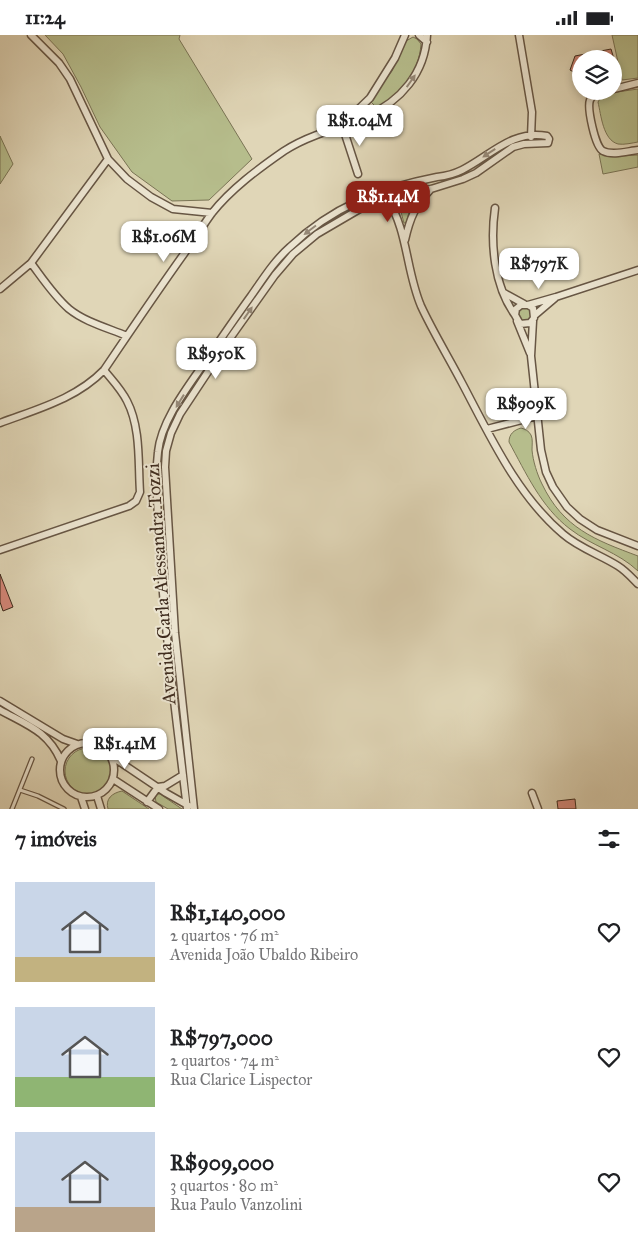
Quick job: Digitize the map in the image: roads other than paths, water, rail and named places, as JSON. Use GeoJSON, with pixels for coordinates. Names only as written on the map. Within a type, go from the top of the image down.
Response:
{"type":"FeatureCollection","features":[{"type":"Feature","properties":{"kind":"street"},"geometry":{"type":"LineString","coordinates":[[31,35],[59,63],[70,79],[108,159],[127,179],[151,197],[173,209],[212,213]]}},
{"type":"Feature","properties":{"kind":"street"},"geometry":{"type":"LineString","coordinates":[[342,125],[370,98],[390,66],[405,35]]}},
{"type":"Feature","properties":{"kind":"street"},"geometry":{"type":"LineString","coordinates":[[0,423],[59,401],[94,380],[104,370],[212,213],[262,166],[301,140],[342,125],[350,124],[383,109],[404,91],[420,66],[427,39],[419,35]]}},
{"type":"Feature","properties":{"kind":"street"},"geometry":{"type":"LineString","coordinates":[[519,35],[532,112],[531,144]]}},
{"type":"Feature","properties":{"kind":"street"},"geometry":{"type":"LineString","coordinates":[[622,87],[638,83]]}},
{"type":"Feature","properties":{"kind":"street"},"geometry":{"type":"LineString","coordinates":[[370,98],[372,105],[383,109]]}},
{"type":"Feature","properties":{"kind":"street"},"geometry":{"type":"LineString","coordinates":[[590,100],[589,106],[596,144],[603,151],[611,153],[638,150]]}},
{"type":"Feature","properties":{"kind":"street"},"geometry":{"type":"LineString","coordinates":[[342,125],[358,174]]}},
{"type":"Feature","properties":{"kind":"street","name":"Avenida Carla Alessandra Tozzi"},"geometry":{"type":"LineString","coordinates":[[186,807],[166,632],[157,495],[160,438],[167,422],[212,352],[271,267],[288,248],[308,231],[351,203],[370,195],[411,182],[449,175],[472,165],[506,142],[531,135],[547,137],[549,139],[546,144],[514,147],[463,179],[431,189],[412,191],[370,203],[317,234],[293,254],[275,275],[231,337],[180,415],[171,433],[166,451],[165,467],[175,633],[194,809]]}},
{"type":"Feature","properties":{"kind":"street"},"geometry":{"type":"LineString","coordinates":[[0,289],[31,263],[108,159]]}},
{"type":"Feature","properties":{"kind":"street"},"geometry":{"type":"LineString","coordinates":[[405,241],[410,219],[415,209],[431,189]]}},
{"type":"Feature","properties":{"kind":"street"},"geometry":{"type":"LineString","coordinates":[[387,198],[395,211],[405,241],[407,259],[421,306],[522,490],[543,515],[564,535],[620,567],[638,584]]}},
{"type":"Feature","properties":{"kind":"street"},"geometry":{"type":"LineString","coordinates":[[495,208],[492,225],[497,271],[509,307],[520,324],[527,324],[556,297]]}},
{"type":"Feature","properties":{"kind":"street"},"geometry":{"type":"LineString","coordinates":[[31,263],[58,298],[70,310],[86,319],[127,336]]}},
{"type":"Feature","properties":{"kind":"street"},"geometry":{"type":"LineString","coordinates":[[531,356],[516,318],[516,309],[638,270]]}},
{"type":"Feature","properties":{"kind":"street"},"geometry":{"type":"LineString","coordinates":[[503,292],[533,308],[531,356],[537,416],[541,450],[546,472],[553,487],[580,519],[597,530],[638,546]]}},
{"type":"Feature","properties":{"kind":"street"},"geometry":{"type":"LineString","coordinates":[[0,550],[129,506],[136,501],[140,492],[133,416],[128,402],[104,370]]}},
{"type":"Feature","properties":{"kind":"street"},"geometry":{"type":"LineString","coordinates":[[487,429],[537,416]]}},
{"type":"Feature","properties":{"kind":"street"},"geometry":{"type":"LineString","coordinates":[[0,701],[63,739],[77,744],[95,744],[103,748],[186,807],[194,809]]}},
{"type":"Feature","properties":{"kind":"street"},"geometry":{"type":"LineString","coordinates":[[0,710],[44,735],[56,751],[60,761],[61,779],[72,793],[81,797],[97,795],[108,787],[113,779],[113,762],[109,754]]}},
{"type":"Feature","properties":{"kind":"street"},"geometry":{"type":"LineString","coordinates":[[60,761],[67,751],[77,744]]}},
{"type":"Feature","properties":{"kind":"street"},"geometry":{"type":"LineString","coordinates":[[147,802],[158,787],[165,786],[183,775]]}},
{"type":"Feature","properties":{"kind":"street"},"geometry":{"type":"LineString","coordinates":[[113,779],[159,809]]}},
{"type":"Feature","properties":{"kind":"street"},"geometry":{"type":"LineString","coordinates":[[532,793],[538,809]]}},
{"type":"Feature","properties":{"kind":"street"},"geometry":{"type":"LineString","coordinates":[[97,795],[101,809]]}},
{"type":"Feature","properties":{"kind":"street"},"geometry":{"type":"LineString","coordinates":[[81,797],[86,809]]}},
{"type":"Feature","properties":{"kind":"lane"},"geometry":{"type":"LineString","coordinates":[[12,809],[32,759]]}},
{"type":"Feature","properties":{"kind":"lane"},"geometry":{"type":"LineString","coordinates":[[20,790],[38,796],[64,809]]}}]}
